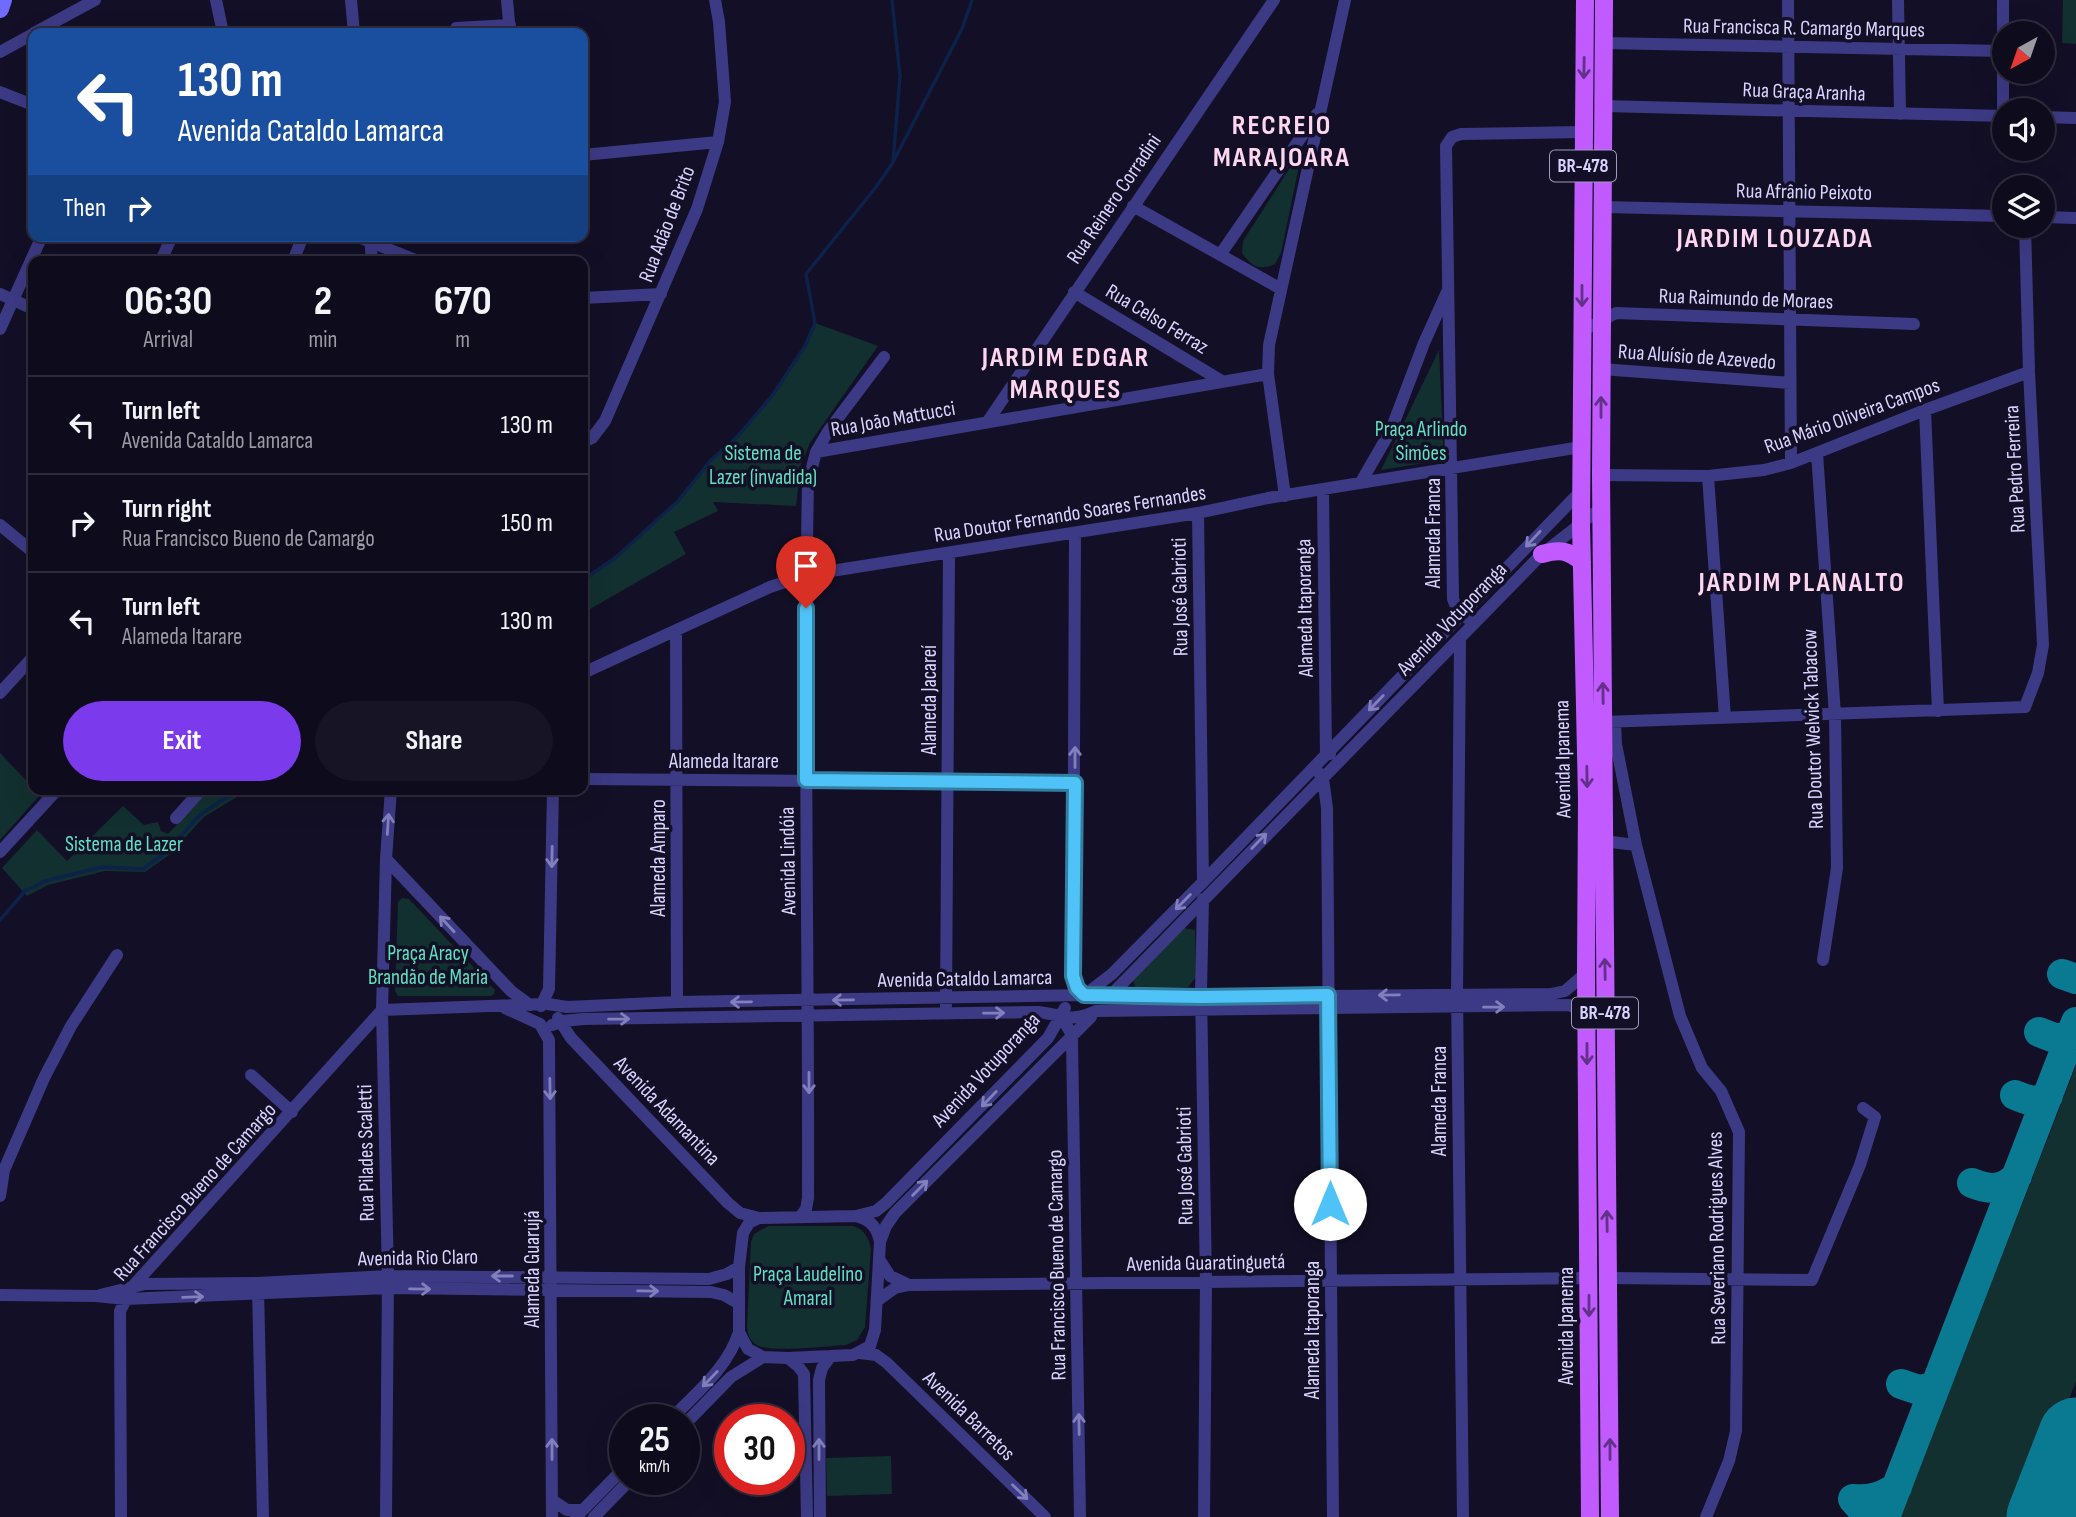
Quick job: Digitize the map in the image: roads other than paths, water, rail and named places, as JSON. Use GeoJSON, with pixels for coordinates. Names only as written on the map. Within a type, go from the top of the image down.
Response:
{"type":"FeatureCollection","features":[{"type":"Feature","properties":{"kind":"main road"},"geometry":{"type":"LineString","coordinates":[[0,9],[3,0]]}},
{"type":"Feature","properties":{"kind":"main road","name":"Avenida Ipanema"},"geometry":{"type":"LineString","coordinates":[[1584,0],[1581,524],[1587,798],[1590,1517]]}},
{"type":"Feature","properties":{"kind":"main road","name":"Avenida Ipanema"},"geometry":{"type":"LineString","coordinates":[[1604,0],[1601,508],[1609,722],[1604,841],[1610,1517]]}},
{"type":"Feature","properties":{"kind":"main road"},"geometry":{"type":"LineString","coordinates":[[1542,554],[1557,550],[1570,552],[1582,562]]}},
{"type":"Feature","properties":{"kind":"street"},"geometry":{"type":"LineString","coordinates":[[45,28],[94,0]]}},
{"type":"Feature","properties":{"kind":"street"},"geometry":{"type":"LineString","coordinates":[[216,0],[222,28]]}},
{"type":"Feature","properties":{"kind":"street"},"geometry":{"type":"LineString","coordinates":[[351,0],[354,28]]}},
{"type":"Feature","properties":{"kind":"street"},"geometry":{"type":"LineString","coordinates":[[507,0],[510,28]]}},
{"type":"Feature","properties":{"kind":"street","name":"Rua Adão de Brito"},"geometry":{"type":"LineString","coordinates":[[588,440],[605,421],[661,294],[696,209],[718,142],[725,102],[715,0]]}},
{"type":"Feature","properties":{"kind":"street","name":"Rua Reinero Corradini"},"geometry":{"type":"LineString","coordinates":[[988,421],[1274,0]]}},
{"type":"Feature","properties":{"kind":"street"},"geometry":{"type":"LineString","coordinates":[[1285,496],[1268,373],[1269,345],[1345,0]]}},
{"type":"Feature","properties":{"kind":"street"},"geometry":{"type":"LineString","coordinates":[[1788,0],[1791,463]]}},
{"type":"Feature","properties":{"kind":"street"},"geometry":{"type":"LineString","coordinates":[[1898,0],[1900,114]]}},
{"type":"Feature","properties":{"kind":"street"},"geometry":{"type":"LineString","coordinates":[[2003,0],[2003,21]]}},
{"type":"Feature","properties":{"kind":"street"},"geometry":{"type":"LineString","coordinates":[[0,52],[28,37]]}},
{"type":"Feature","properties":{"kind":"street","name":"Rua Francisca R. Camargo Marques"},"geometry":{"type":"LineString","coordinates":[[1604,43],[1992,51]]}},
{"type":"Feature","properties":{"kind":"street"},"geometry":{"type":"LineString","coordinates":[[0,92],[28,103]]}},
{"type":"Feature","properties":{"kind":"street","name":"Rua Graça Aranha"},"geometry":{"type":"LineString","coordinates":[[1604,106],[1992,116]]}},
{"type":"Feature","properties":{"kind":"street"},"geometry":{"type":"LineString","coordinates":[[1220,255],[1321,108]]}},
{"type":"Feature","properties":{"kind":"street"},"geometry":{"type":"LineString","coordinates":[[2055,117],[2076,118]]}},
{"type":"Feature","properties":{"kind":"street","name":"Alameda Franca"},"geometry":{"type":"LineString","coordinates":[[1478,621],[1462,615],[1453,599],[1446,146],[1452,137],[1461,134],[1583,132]]}},
{"type":"Feature","properties":{"kind":"street"},"geometry":{"type":"LineString","coordinates":[[588,155],[718,142]]}},
{"type":"Feature","properties":{"kind":"street"},"geometry":{"type":"LineString","coordinates":[[1133,206],[1281,289]]}},
{"type":"Feature","properties":{"kind":"street","name":"Rua Afrânio Peixoto"},"geometry":{"type":"LineString","coordinates":[[1603,207],[1992,216]]}},
{"type":"Feature","properties":{"kind":"street"},"geometry":{"type":"LineString","coordinates":[[2055,217],[2076,218]]}},
{"type":"Feature","properties":{"kind":"street","name":"Rua Pedro Ferreira"},"geometry":{"type":"LineString","coordinates":[[1938,711],[2025,708],[2038,673],[2043,645],[2029,372],[2025,238]]}},
{"type":"Feature","properties":{"kind":"street"},"geometry":{"type":"LineString","coordinates":[[375,242],[407,256]]}},
{"type":"Feature","properties":{"kind":"street"},"geometry":{"type":"LineString","coordinates":[[0,329],[28,267]]}},
{"type":"Feature","properties":{"kind":"street","name":"Alameda Franca"},"geometry":{"type":"LineString","coordinates":[[1361,482],[1391,429],[1448,287]]}},
{"type":"Feature","properties":{"kind":"street","name":"Rua Celso Ferraz"},"geometry":{"type":"LineString","coordinates":[[1074,292],[1220,380]]}},
{"type":"Feature","properties":{"kind":"street"},"geometry":{"type":"LineString","coordinates":[[0,294],[28,307]]}},
{"type":"Feature","properties":{"kind":"street"},"geometry":{"type":"LineString","coordinates":[[588,298],[661,294]]}},
{"type":"Feature","properties":{"kind":"street","name":"Rua Raimundo de Moraes"},"geometry":{"type":"LineString","coordinates":[[1582,331],[1616,313],[1914,324]]}},
{"type":"Feature","properties":{"kind":"street"},"geometry":{"type":"LineString","coordinates":[[1424,343],[1450,346]]}},
{"type":"Feature","properties":{"kind":"street","name":"Avenida Lindóia"},"geometry":{"type":"LineString","coordinates":[[800,1217],[806,1209],[808,1198],[808,483],[816,452],[828,430],[884,357]]}},
{"type":"Feature","properties":{"kind":"street","name":"Rua Aluísio de Azevedo"},"geometry":{"type":"LineString","coordinates":[[1601,369],[1790,383]]}},
{"type":"Feature","properties":{"kind":"street","name":"Rua Mário Oliveira Campos"},"geometry":{"type":"LineString","coordinates":[[1601,475],[1708,476],[1764,470],[1791,463],[2029,372]]}},
{"type":"Feature","properties":{"kind":"street","name":"Rua João Mattucci"},"geometry":{"type":"LineString","coordinates":[[816,452],[1268,373]]}},
{"type":"Feature","properties":{"kind":"street"},"geometry":{"type":"LineString","coordinates":[[1609,722],[1938,711],[1925,410]]}},
{"type":"Feature","properties":{"kind":"street","name":"Rua Doutor Fernando Soares Fernandes"},"geometry":{"type":"LineString","coordinates":[[588,671],[770,587],[806,575],[1198,513],[1361,482],[1581,447]]}},
{"type":"Feature","properties":{"kind":"street","name":"Rua Doutor Welvick Tabacow"},"geometry":{"type":"LineString","coordinates":[[1817,453],[1835,715],[1837,867],[1822,960]]}},
{"type":"Feature","properties":{"kind":"street"},"geometry":{"type":"LineString","coordinates":[[1708,476],[1726,718]]}},
{"type":"Feature","properties":{"kind":"street","name":"Alameda Itaporanga"},"geometry":{"type":"LineString","coordinates":[[1322,760],[1325,725],[1323,491]]}},
{"type":"Feature","properties":{"kind":"street","name":"Avenida Votuporanga"},"geometry":{"type":"LineString","coordinates":[[880,1242],[895,1213],[1072,1035],[1095,1001],[1103,982],[1581,491]]}},
{"type":"Feature","properties":{"kind":"street","name":"Avenida Votuporanga"},"geometry":{"type":"LineString","coordinates":[[1111,995],[1542,554],[1601,508]]}},
{"type":"Feature","properties":{"kind":"street","name":"Rua José Gabrioti"},"geometry":{"type":"LineString","coordinates":[[1198,513],[1203,882]]}},
{"type":"Feature","properties":{"kind":"street"},"geometry":{"type":"LineString","coordinates":[[0,524],[28,546]]}},
{"type":"Feature","properties":{"kind":"street"},"geometry":{"type":"LineString","coordinates":[[1075,533],[1073,972],[1074,983],[1095,1001]]}},
{"type":"Feature","properties":{"kind":"street","name":"Alameda Jacareí"},"geometry":{"type":"LineString","coordinates":[[946,1014],[949,553]]}},
{"type":"Feature","properties":{"kind":"street","name":"Alameda Amparo"},"geometry":{"type":"LineString","coordinates":[[676,631],[677,1002]]}},
{"type":"Feature","properties":{"kind":"street","name":"Alameda Franca"},"geometry":{"type":"LineString","coordinates":[[1460,640],[1457,1001],[1463,1517]]}},
{"type":"Feature","properties":{"kind":"street"},"geometry":{"type":"LineString","coordinates":[[0,693],[28,662]]}},
{"type":"Feature","properties":{"kind":"street"},"geometry":{"type":"LineString","coordinates":[[1432,668],[1444,666],[1458,684]]}},
{"type":"Feature","properties":{"kind":"street","name":"Rua Severiano Rodrigues Alves"},"geometry":{"type":"LineString","coordinates":[[1609,722],[1616,744],[1636,845],[1680,1016],[1702,1068],[1721,1091],[1739,1132],[1736,1431],[1729,1461],[1706,1517]]}},
{"type":"Feature","properties":{"kind":"street"},"geometry":{"type":"LineString","coordinates":[[1325,725],[1335,735],[1345,735]]}},
{"type":"Feature","properties":{"kind":"street"},"geometry":{"type":"LineString","coordinates":[[1330,754],[1336,757],[1330,771],[1318,772],[1322,760],[1330,754]]}},
{"type":"Feature","properties":{"kind":"street","name":"Alameda Itaporanga"},"geometry":{"type":"LineString","coordinates":[[1330,771],[1326,808],[1333,1517]]}},
{"type":"Feature","properties":{"kind":"street","name":"Alameda Itarare"},"geometry":{"type":"LineString","coordinates":[[588,779],[1075,783]]}},
{"type":"Feature","properties":{"kind":"street"},"geometry":{"type":"LineString","coordinates":[[0,852],[52,795]]}},
{"type":"Feature","properties":{"kind":"street"},"geometry":{"type":"LineString","coordinates":[[176,818],[197,795]]}},
{"type":"Feature","properties":{"kind":"street","name":"Rua Pilades Scaletti"},"geometry":{"type":"LineString","coordinates":[[386,1517],[388,1282],[382,1010],[391,795]]}},
{"type":"Feature","properties":{"kind":"street"},"geometry":{"type":"LineString","coordinates":[[386,859],[511,992],[541,1005],[555,1008],[552,1022],[536,1015],[541,1005],[549,989],[553,795]]}},
{"type":"Feature","properties":{"kind":"street"},"geometry":{"type":"LineString","coordinates":[[1300,800],[1313,800],[1326,808]]}},
{"type":"Feature","properties":{"kind":"street"},"geometry":{"type":"LineString","coordinates":[[1604,841],[1636,845]]}},
{"type":"Feature","properties":{"kind":"street"},"geometry":{"type":"LineString","coordinates":[[1203,849],[1213,862],[1224,860]]}},
{"type":"Feature","properties":{"kind":"street"},"geometry":{"type":"LineString","coordinates":[[385,887],[391,879],[406,881]]}},
{"type":"Feature","properties":{"kind":"street","name":"Rua José Gabrioti"},"geometry":{"type":"LineString","coordinates":[[1203,899],[1201,1003],[1206,1282],[1204,1517]]}},
{"type":"Feature","properties":{"kind":"street"},"geometry":{"type":"LineString","coordinates":[[0,1196],[4,1170],[44,1078],[71,1026],[117,955]]}},
{"type":"Feature","properties":{"kind":"street"},"geometry":{"type":"LineString","coordinates":[[1073,972],[1083,984],[1093,986],[1103,982]]}},
{"type":"Feature","properties":{"kind":"street","name":"Avenida Cataldo Lamarca"},"geometry":{"type":"LineString","coordinates":[[1457,1001],[1565,991],[1586,973]]}},
{"type":"Feature","properties":{"kind":"street"},"geometry":{"type":"LineString","coordinates":[[1127,979],[1127,991],[1136,996]]}},
{"type":"Feature","properties":{"kind":"street","name":"Avenida Cataldo Lamarca"},"geometry":{"type":"LineString","coordinates":[[495,1006],[552,1022],[1038,1012],[1076,1019],[1095,1001],[1111,995],[1201,1003]]}},
{"type":"Feature","properties":{"kind":"street","name":"Avenida Cataldo Lamarca"},"geometry":{"type":"LineString","coordinates":[[382,1010],[677,1002],[946,999],[1201,1003],[1457,1001],[1569,1006],[1580,1010],[1586,1019]]}},
{"type":"Feature","properties":{"kind":"street","name":"Avenida Votuporanga"},"geometry":{"type":"LineString","coordinates":[[856,1216],[876,1211],[886,1203],[1052,1031],[1060,1014],[1069,1004],[1095,1001]]}},
{"type":"Feature","properties":{"kind":"street","name":"Rua Francisco Bueno de Camargo"},"geometry":{"type":"LineString","coordinates":[[121,1517],[120,1311],[125,1299],[133,1286],[382,1010]]}},
{"type":"Feature","properties":{"kind":"street","name":"Avenida Cataldo Lamarca"},"geometry":{"type":"LineString","coordinates":[[1038,1012],[1051,1022],[1052,1031]]}},
{"type":"Feature","properties":{"kind":"street","name":"Rua Francisco Bueno de Camargo"},"geometry":{"type":"LineString","coordinates":[[1060,1014],[1072,1035],[1080,1517]]}},
{"type":"Feature","properties":{"kind":"street","name":"Avenida Adamantina"},"geometry":{"type":"LineString","coordinates":[[552,1022],[571,1038],[728,1203],[740,1213],[759,1218]]}},
{"type":"Feature","properties":{"kind":"street","name":"Alameda Guarujá"},"geometry":{"type":"LineString","coordinates":[[552,1022],[552,1517]]}},
{"type":"Feature","properties":{"kind":"street"},"geometry":{"type":"LineString","coordinates":[[355,1041],[371,1037],[383,1045]]}},
{"type":"Feature","properties":{"kind":"street"},"geometry":{"type":"LineString","coordinates":[[1049,1057],[1062,1055],[1072,1062]]}},
{"type":"Feature","properties":{"kind":"street"},"geometry":{"type":"LineString","coordinates":[[251,1075],[292,1112]]}},
{"type":"Feature","properties":{"kind":"street"},"geometry":{"type":"LineString","coordinates":[[1608,1278],[1812,1280],[1860,1165],[1875,1117],[1863,1108]]}},
{"type":"Feature","properties":{"kind":"street"},"geometry":{"type":"LineString","coordinates":[[686,1404],[724,1365],[734,1350],[739,1332],[739,1267],[743,1233],[749,1223],[759,1218],[856,1216],[873,1224],[878,1231],[880,1242],[874,1339],[870,1346],[860,1353],[831,1356],[763,1357],[748,1349],[739,1332]]}},
{"type":"Feature","properties":{"kind":"street"},"geometry":{"type":"LineString","coordinates":[[158,1258],[165,1275],[179,1283]]}},
{"type":"Feature","properties":{"kind":"street"},"geometry":{"type":"LineString","coordinates":[[879,1259],[890,1276],[909,1286]]}},
{"type":"Feature","properties":{"kind":"street","name":"Avenida Rio Claro"},"geometry":{"type":"LineString","coordinates":[[0,1295],[125,1299],[388,1282],[552,1283],[709,1279],[739,1267]]}},
{"type":"Feature","properties":{"kind":"street","name":"Avenida Guaratinguetá"},"geometry":{"type":"LineString","coordinates":[[877,1301],[895,1288],[909,1286],[1588,1278]]}},
{"type":"Feature","properties":{"kind":"street","name":"Avenida Rio Claro"},"geometry":{"type":"LineString","coordinates":[[96,1296],[133,1286],[179,1283],[258,1289]]}},
{"type":"Feature","properties":{"kind":"street","name":"Avenida Rio Claro"},"geometry":{"type":"LineString","coordinates":[[552,1283],[711,1292],[724,1295],[738,1303]]}},
{"type":"Feature","properties":{"kind":"street"},"geometry":{"type":"LineString","coordinates":[[258,1289],[264,1517]]}},
{"type":"Feature","properties":{"kind":"street","name":"Avenida Barretos"},"geometry":{"type":"LineString","coordinates":[[860,1353],[876,1355],[887,1363],[1045,1517]]}},
{"type":"Feature","properties":{"kind":"street"},"geometry":{"type":"LineString","coordinates":[[820,1517],[819,1380],[822,1368],[831,1356]]}},
{"type":"Feature","properties":{"kind":"street"},"geometry":{"type":"LineString","coordinates":[[700,1409],[731,1377],[763,1357]]}},
{"type":"Feature","properties":{"kind":"street"},"geometry":{"type":"LineString","coordinates":[[788,1358],[804,1374],[807,1517]]}},
{"type":"Feature","properties":{"kind":"street"},"geometry":{"type":"LineString","coordinates":[[584,1515],[609,1486]]}},
{"type":"Feature","properties":{"kind":"street"},"geometry":{"type":"LineString","coordinates":[[584,1515],[610,1495]]}},
{"type":"Feature","properties":{"kind":"street"},"geometry":{"type":"LineString","coordinates":[[552,1500],[567,1510],[584,1515]]}},
{"type":"Feature","properties":{"kind":"waterway"},"geometry":{"type":"LineString","coordinates":[[892,0],[900,76],[893,162]]}},
{"type":"Feature","properties":{"kind":"waterway"},"geometry":{"type":"LineString","coordinates":[[588,577],[615,558],[678,501],[711,460],[737,437],[772,396],[805,346],[815,323],[806,274],[892,164],[962,29],[972,0]]}},
{"type":"Feature","properties":{"kind":"waterway"},"geometry":{"type":"LineString","coordinates":[[0,920],[25,891],[45,881],[102,867],[143,869],[165,853],[200,815],[232,795]]}},
{"type":"Feature","properties":{"kind":"district","name":"RECREIO MARAJOARA"},"geometry":{"type":"Point","coordinates":[1282,141]}},
{"type":"Feature","properties":{"kind":"district","name":"JARDIM LOUZADA"},"geometry":{"type":"Point","coordinates":[1775,238]}},
{"type":"Feature","properties":{"kind":"district","name":"JARDIM EDGAR MARQUES"},"geometry":{"type":"Point","coordinates":[1066,373]}},
{"type":"Feature","properties":{"kind":"district","name":"JARDIM PLANALTO"},"geometry":{"type":"Point","coordinates":[1802,582]}},
{"type":"Feature","properties":{"kind":"park label","name":"Praça Arlindo Simões"},"geometry":{"type":"Point","coordinates":[1421,441]}},
{"type":"Feature","properties":{"kind":"park label","name":"Sistema de Lazer (invadida)"},"geometry":{"type":"Point","coordinates":[763,465]}},
{"type":"Feature","properties":{"kind":"park label","name":"Sistema de Lazer"},"geometry":{"type":"Point","coordinates":[124,844]}},
{"type":"Feature","properties":{"kind":"park label","name":"Praça Aracy Brandão de Maria"},"geometry":{"type":"Point","coordinates":[428,965]}},
{"type":"Feature","properties":{"kind":"park label","name":"Praça Laudelino Amaral"},"geometry":{"type":"Point","coordinates":[808,1286]}}]}
